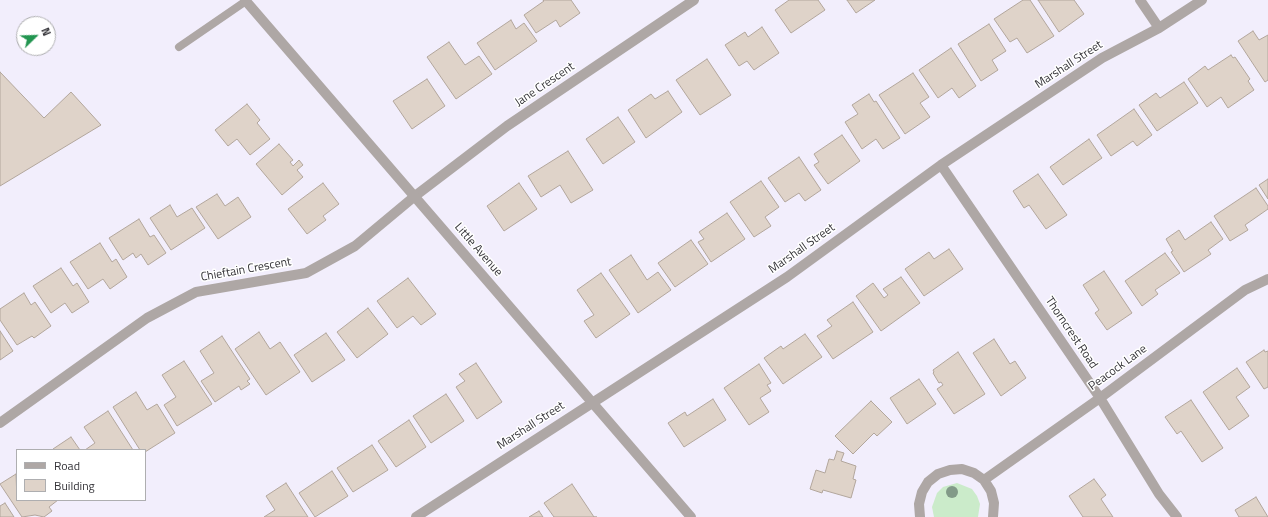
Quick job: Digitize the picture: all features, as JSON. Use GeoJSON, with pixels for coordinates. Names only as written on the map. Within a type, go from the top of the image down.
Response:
{"type":"FeatureCollection","features":[{"type":"Feature","properties":{"kind":"street","name":"Jane Crescent"},"geometry":{"type":"LineString","coordinates":[[415,196],[507,126],[694,0]]}},
{"type":"Feature","properties":{"kind":"street"},"geometry":{"type":"LineString","coordinates":[[1140,0],[1159,28]]}},
{"type":"Feature","properties":{"kind":"street","name":"Marshall Street"},"geometry":{"type":"LineString","coordinates":[[416,517],[593,401],[787,277],[940,166],[1102,58],[1159,28],[1202,0]]}},
{"type":"Feature","properties":{"kind":"street","name":"Little Avenue"},"geometry":{"type":"LineString","coordinates":[[245,1],[593,401],[691,517]]}},
{"type":"Feature","properties":{"kind":"street","name":"Thorncrest Road"},"geometry":{"type":"LineString","coordinates":[[940,166],[1100,398],[1159,494],[1177,517]]}},
{"type":"Feature","properties":{"kind":"street","name":"Chieftain Crescent"},"geometry":{"type":"LineString","coordinates":[[0,423],[147,318],[196,292],[306,273],[355,246],[415,196]]}},
{"type":"Feature","properties":{"kind":"street","name":"Peacock Lane"},"geometry":{"type":"LineString","coordinates":[[984,480],[1100,398],[1245,290],[1268,279]]}},
{"type":"Feature","properties":{"kind":"street"},"geometry":{"type":"LineString","coordinates":[[920,517],[919,504],[922,492],[928,482],[938,474],[950,470],[962,469],[974,473],[984,480],[991,491],[994,503],[993,517]]}},
{"type":"Feature","properties":{"kind":"lane"},"geometry":{"type":"LineString","coordinates":[[179,47],[245,1]]}},
{"type":"Feature","properties":{"kind":"green space"},"geometry":{"type":"Polygon","coordinates":[[[957,483],[972,489],[977,496],[980,504],[978,517],[934,517],[932,507],[937,493],[943,487],[957,483]]]}},
{"type":"Feature","properties":{"kind":"building"},"geometry":{"type":"Polygon","coordinates":[[[543,0],[571,0],[580,13],[560,27],[556,20],[536,33],[524,15],[544,1],[543,0]]]}},
{"type":"Feature","properties":{"kind":"building"},"geometry":{"type":"Polygon","coordinates":[[[789,0],[818,0],[825,10],[791,33],[775,10],[789,0]]]}},
{"type":"Feature","properties":{"kind":"building"},"geometry":{"type":"Polygon","coordinates":[[[847,0],[875,0],[856,13],[847,0]]]}},
{"type":"Feature","properties":{"kind":"building"},"geometry":{"type":"Polygon","coordinates":[[[1023,0],[1030,0],[1054,36],[1027,53],[1017,38],[1010,42],[994,19],[1023,0]]]}},
{"type":"Feature","properties":{"kind":"building"},"geometry":{"type":"Polygon","coordinates":[[[1038,0],[1074,0],[1084,14],[1059,32],[1038,0]]]}},
{"type":"Feature","properties":{"kind":"building"},"geometry":{"type":"Polygon","coordinates":[[[511,20],[516,29],[524,23],[537,41],[495,70],[477,43],[511,20]]]}},
{"type":"Feature","properties":{"kind":"building"},"geometry":{"type":"Polygon","coordinates":[[[989,24],[1006,51],[992,60],[998,70],[981,81],[958,44],[989,24]]]}},
{"type":"Feature","properties":{"kind":"building"},"geometry":{"type":"Polygon","coordinates":[[[762,27],[779,53],[754,70],[747,61],[739,66],[725,45],[745,32],[748,37],[762,27]]]}},
{"type":"Feature","properties":{"kind":"building"},"geometry":{"type":"Polygon","coordinates":[[[1253,31],[1259,40],[1268,35],[1268,80],[1265,82],[1238,41],[1253,31]]]}},
{"type":"Feature","properties":{"kind":"building"},"geometry":{"type":"Polygon","coordinates":[[[449,42],[465,65],[479,56],[492,74],[456,99],[427,57],[449,42]]]}},
{"type":"Feature","properties":{"kind":"building"},"geometry":{"type":"Polygon","coordinates":[[[951,48],[976,86],[959,98],[952,88],[938,98],[919,70],[951,48]]]}},
{"type":"Feature","properties":{"kind":"building"},"geometry":{"type":"Polygon","coordinates":[[[1231,55],[1233,58],[1235,57],[1250,79],[1248,81],[1254,90],[1228,108],[1221,97],[1207,107],[1188,79],[1205,66],[1208,70],[1231,55]]]}},
{"type":"Feature","properties":{"kind":"building"},"geometry":{"type":"Polygon","coordinates":[[[707,59],[731,95],[700,115],[676,80],[707,59]]]}},
{"type":"Feature","properties":{"kind":"building"},"geometry":{"type":"Polygon","coordinates":[[[0,72],[44,118],[71,92],[101,125],[0,186],[0,72]]]}},
{"type":"Feature","properties":{"kind":"building"},"geometry":{"type":"Polygon","coordinates":[[[913,73],[929,97],[920,103],[930,117],[905,134],[879,95],[913,73]]]}},
{"type":"Feature","properties":{"kind":"building"},"geometry":{"type":"Polygon","coordinates":[[[427,79],[445,106],[412,129],[393,101],[427,79]]]}},
{"type":"Feature","properties":{"kind":"building"},"geometry":{"type":"Polygon","coordinates":[[[1184,82],[1198,103],[1157,131],[1139,105],[1156,93],[1160,98],[1184,82]]]}},
{"type":"Feature","properties":{"kind":"building"},"geometry":{"type":"Polygon","coordinates":[[[668,91],[682,112],[646,138],[628,110],[651,94],[655,99],[668,91]]]}},
{"type":"Feature","properties":{"kind":"building"},"geometry":{"type":"Polygon","coordinates":[[[869,94],[874,102],[876,101],[900,138],[883,149],[876,139],[862,149],[845,122],[858,114],[852,105],[869,94]]]}},
{"type":"Feature","properties":{"kind":"building"},"geometry":{"type":"Polygon","coordinates":[[[247,104],[260,120],[257,123],[270,139],[250,155],[237,139],[228,146],[215,130],[247,104]]]}},
{"type":"Feature","properties":{"kind":"building"},"geometry":{"type":"Polygon","coordinates":[[[1134,109],[1152,135],[1137,146],[1133,141],[1111,156],[1097,135],[1134,109]]]}},
{"type":"Feature","properties":{"kind":"building"},"geometry":{"type":"Polygon","coordinates":[[[618,117],[635,142],[603,164],[586,139],[618,117]]]}},
{"type":"Feature","properties":{"kind":"building"},"geometry":{"type":"Polygon","coordinates":[[[842,135],[860,161],[828,184],[814,165],[819,162],[814,154],[842,135]]]}},
{"type":"Feature","properties":{"kind":"building"},"geometry":{"type":"Polygon","coordinates":[[[1089,139],[1102,158],[1063,185],[1050,167],[1089,139]]]}},
{"type":"Feature","properties":{"kind":"building"},"geometry":{"type":"Polygon","coordinates":[[[279,144],[293,160],[290,162],[293,166],[299,160],[303,165],[297,170],[303,177],[282,195],[256,164],[279,144]]]}},
{"type":"Feature","properties":{"kind":"building"},"geometry":{"type":"Polygon","coordinates":[[[568,151],[593,190],[571,203],[560,185],[541,197],[528,176],[568,151]]]}},
{"type":"Feature","properties":{"kind":"building"},"geometry":{"type":"Polygon","coordinates":[[[799,157],[821,190],[805,201],[799,193],[785,202],[768,178],[799,157]]]}},
{"type":"Feature","properties":{"kind":"building"},"geometry":{"type":"Polygon","coordinates":[[[1038,174],[1067,215],[1046,229],[1029,205],[1024,208],[1013,191],[1038,174]]]}},
{"type":"Feature","properties":{"kind":"building"},"geometry":{"type":"Polygon","coordinates":[[[1268,179],[1268,199],[1259,185],[1268,179]]]}},
{"type":"Feature","properties":{"kind":"building"},"geometry":{"type":"Polygon","coordinates":[[[761,181],[779,207],[765,217],[771,226],[754,237],[730,202],[761,181]]]}},
{"type":"Feature","properties":{"kind":"building"},"geometry":{"type":"Polygon","coordinates":[[[323,183],[339,204],[323,216],[326,220],[307,234],[288,209],[323,183]]]}},
{"type":"Feature","properties":{"kind":"building"},"geometry":{"type":"Polygon","coordinates":[[[519,183],[537,209],[504,231],[487,206],[519,183]]]}},
{"type":"Feature","properties":{"kind":"building"},"geometry":{"type":"Polygon","coordinates":[[[1256,188],[1268,206],[1268,209],[1245,225],[1248,230],[1230,241],[1214,216],[1256,188]]]}},
{"type":"Feature","properties":{"kind":"building"},"geometry":{"type":"Polygon","coordinates":[[[217,194],[225,206],[238,197],[251,217],[218,239],[196,207],[217,194]]]}},
{"type":"Feature","properties":{"kind":"building"},"geometry":{"type":"Polygon","coordinates":[[[170,205],[177,217],[192,208],[205,228],[171,250],[150,218],[170,205]]]}},
{"type":"Feature","properties":{"kind":"building"},"geometry":{"type":"Polygon","coordinates":[[[727,213],[745,239],[711,262],[698,242],[704,239],[699,232],[727,213]]]}},
{"type":"Feature","properties":{"kind":"building"},"geometry":{"type":"Polygon","coordinates":[[[139,219],[150,237],[154,235],[166,253],[148,265],[141,254],[136,258],[133,253],[123,260],[109,238],[139,219]]]}},
{"type":"Feature","properties":{"kind":"building"},"geometry":{"type":"Polygon","coordinates":[[[1211,222],[1223,239],[1208,250],[1211,254],[1184,272],[1171,252],[1173,251],[1166,239],[1179,230],[1185,240],[1211,222]]]}},
{"type":"Feature","properties":{"kind":"building"},"geometry":{"type":"Polygon","coordinates":[[[691,240],[708,264],[675,287],[658,263],[691,240]]]}},
{"type":"Feature","properties":{"kind":"building"},"geometry":{"type":"Polygon","coordinates":[[[100,243],[112,262],[116,259],[127,277],[110,289],[103,279],[88,289],[70,262],[100,243]]]}},
{"type":"Feature","properties":{"kind":"building"},"geometry":{"type":"Polygon","coordinates":[[[949,249],[963,269],[924,296],[905,269],[929,252],[934,259],[949,249]]]}},
{"type":"Feature","properties":{"kind":"building"},"geometry":{"type":"Polygon","coordinates":[[[1165,253],[1180,273],[1155,290],[1158,294],[1142,306],[1125,281],[1165,253]]]}},
{"type":"Feature","properties":{"kind":"building"},"geometry":{"type":"Polygon","coordinates":[[[631,255],[647,280],[658,272],[671,290],[638,313],[609,270],[631,255]]]}},
{"type":"Feature","properties":{"kind":"building"},"geometry":{"type":"Polygon","coordinates":[[[61,268],[73,286],[77,283],[89,302],[72,313],[65,303],[51,313],[33,286],[61,268]]]}},
{"type":"Feature","properties":{"kind":"building"},"geometry":{"type":"Polygon","coordinates":[[[1104,271],[1132,313],[1107,330],[1095,313],[1099,310],[1083,285],[1104,271]]]}},
{"type":"Feature","properties":{"kind":"building"},"geometry":{"type":"Polygon","coordinates":[[[601,273],[630,314],[596,338],[584,321],[594,315],[577,290],[601,273]]]}},
{"type":"Feature","properties":{"kind":"building"},"geometry":{"type":"Polygon","coordinates":[[[901,277],[920,303],[881,331],[856,296],[873,283],[884,298],[888,295],[883,289],[901,277]]]}},
{"type":"Feature","properties":{"kind":"building"},"geometry":{"type":"Polygon","coordinates":[[[408,278],[436,314],[421,325],[413,316],[397,328],[377,301],[408,278]]]}},
{"type":"Feature","properties":{"kind":"building"},"geometry":{"type":"Polygon","coordinates":[[[24,293],[31,305],[35,302],[51,326],[34,338],[32,336],[17,345],[0,320],[0,309],[24,293]]]}},
{"type":"Feature","properties":{"kind":"building"},"geometry":{"type":"Polygon","coordinates":[[[853,302],[873,332],[833,359],[817,336],[832,326],[827,320],[853,302]]]}},
{"type":"Feature","properties":{"kind":"building"},"geometry":{"type":"Polygon","coordinates":[[[368,308],[388,334],[357,358],[337,332],[368,308]]]}},
{"type":"Feature","properties":{"kind":"building"},"geometry":{"type":"Polygon","coordinates":[[[0,331],[13,351],[0,360],[0,331]]]}},
{"type":"Feature","properties":{"kind":"building"},"geometry":{"type":"Polygon","coordinates":[[[259,332],[270,349],[280,342],[300,372],[266,395],[235,349],[259,332]]]}},
{"type":"Feature","properties":{"kind":"building"},"geometry":{"type":"Polygon","coordinates":[[[326,333],[345,360],[312,382],[294,355],[326,333]]]}},
{"type":"Feature","properties":{"kind":"building"},"geometry":{"type":"Polygon","coordinates":[[[805,334],[822,357],[783,384],[764,358],[781,346],[783,349],[805,334]]]}},
{"type":"Feature","properties":{"kind":"building"},"geometry":{"type":"Polygon","coordinates":[[[222,336],[250,379],[247,381],[250,384],[241,390],[239,386],[215,402],[201,381],[214,373],[200,351],[222,336]]]}},
{"type":"Feature","properties":{"kind":"building"},"geometry":{"type":"Polygon","coordinates":[[[994,339],[1010,364],[1015,361],[1026,378],[1001,396],[973,353],[994,339]]]}},
{"type":"Feature","properties":{"kind":"building"},"geometry":{"type":"Polygon","coordinates":[[[1264,350],[1265,352],[1268,351],[1268,387],[1264,389],[1246,362],[1264,350]]]}},
{"type":"Feature","properties":{"kind":"building"},"geometry":{"type":"Polygon","coordinates":[[[958,352],[985,394],[954,414],[937,389],[943,385],[941,382],[939,383],[933,373],[933,370],[958,352]]]}},
{"type":"Feature","properties":{"kind":"building"},"geometry":{"type":"Polygon","coordinates":[[[184,361],[212,404],[177,426],[164,405],[176,397],[162,375],[184,361]]]}},
{"type":"Feature","properties":{"kind":"building"},"geometry":{"type":"Polygon","coordinates":[[[476,363],[502,402],[477,419],[456,387],[465,381],[459,374],[476,363]]]}},
{"type":"Feature","properties":{"kind":"building"},"geometry":{"type":"Polygon","coordinates":[[[759,364],[771,383],[767,385],[771,391],[760,398],[769,412],[749,425],[724,388],[759,364]]]}},
{"type":"Feature","properties":{"kind":"building"},"geometry":{"type":"Polygon","coordinates":[[[1237,368],[1250,387],[1236,397],[1249,416],[1229,430],[1203,392],[1237,368]]]}},
{"type":"Feature","properties":{"kind":"building"},"geometry":{"type":"Polygon","coordinates":[[[919,379],[936,404],[907,424],[890,398],[919,379]]]}},
{"type":"Feature","properties":{"kind":"building"},"geometry":{"type":"Polygon","coordinates":[[[136,392],[147,410],[157,404],[175,433],[146,451],[146,449],[139,449],[113,407],[136,392]]]}},
{"type":"Feature","properties":{"kind":"building"},"geometry":{"type":"Polygon","coordinates":[[[446,394],[464,421],[431,443],[413,416],[446,394]]]}},
{"type":"Feature","properties":{"kind":"building"},"geometry":{"type":"Polygon","coordinates":[[[713,399],[726,420],[684,447],[668,423],[685,412],[687,416],[713,399]]]}},
{"type":"Feature","properties":{"kind":"building"},"geometry":{"type":"Polygon","coordinates":[[[1191,400],[1223,448],[1202,462],[1181,431],[1177,434],[1165,417],[1191,400]]]}},
{"type":"Feature","properties":{"kind":"building"},"geometry":{"type":"Polygon","coordinates":[[[871,401],[892,422],[877,436],[874,433],[853,454],[835,436],[871,401]]]}},
{"type":"Feature","properties":{"kind":"building"},"geometry":{"type":"Polygon","coordinates":[[[108,411],[132,449],[86,449],[95,443],[84,427],[108,411]]]}},
{"type":"Feature","properties":{"kind":"building"},"geometry":{"type":"Polygon","coordinates":[[[409,420],[426,447],[396,467],[378,441],[409,420]]]}},
{"type":"Feature","properties":{"kind":"building"},"geometry":{"type":"Polygon","coordinates":[[[71,437],[79,449],[53,449],[71,437]]]}},
{"type":"Feature","properties":{"kind":"building"},"geometry":{"type":"Polygon","coordinates":[[[372,445],[388,470],[353,492],[337,468],[372,445]]]}},
{"type":"Feature","properties":{"kind":"building"},"geometry":{"type":"Polygon","coordinates":[[[837,451],[844,453],[841,461],[856,466],[853,479],[856,480],[851,498],[823,490],[822,493],[810,489],[816,470],[825,473],[829,459],[834,460],[837,451]]]}},
{"type":"Feature","properties":{"kind":"building"},"geometry":{"type":"Polygon","coordinates":[[[332,471],[348,496],[315,517],[299,493],[332,471]]]}},
{"type":"Feature","properties":{"kind":"building"},"geometry":{"type":"Polygon","coordinates":[[[16,474],[16,501],[57,501],[49,507],[52,511],[44,517],[35,515],[22,517],[0,484],[16,474]]]}},
{"type":"Feature","properties":{"kind":"building"},"geometry":{"type":"Polygon","coordinates":[[[1094,479],[1106,495],[1101,499],[1113,517],[1083,517],[1069,496],[1094,479]]]}},
{"type":"Feature","properties":{"kind":"building"},"geometry":{"type":"Polygon","coordinates":[[[286,483],[308,517],[264,517],[275,510],[266,496],[286,483]]]}},
{"type":"Feature","properties":{"kind":"building"},"geometry":{"type":"Polygon","coordinates":[[[572,484],[594,517],[554,517],[544,503],[572,484]]]}},
{"type":"Feature","properties":{"kind":"building"},"geometry":{"type":"Polygon","coordinates":[[[1256,497],[1268,517],[1239,517],[1235,510],[1256,497]]]}},
{"type":"Feature","properties":{"kind":"building"},"geometry":{"type":"Polygon","coordinates":[[[5,503],[14,517],[0,517],[0,506],[5,503]]]}},
{"type":"Feature","properties":{"kind":"building"},"geometry":{"type":"Polygon","coordinates":[[[539,511],[543,517],[529,517],[539,511]]]}}]}
